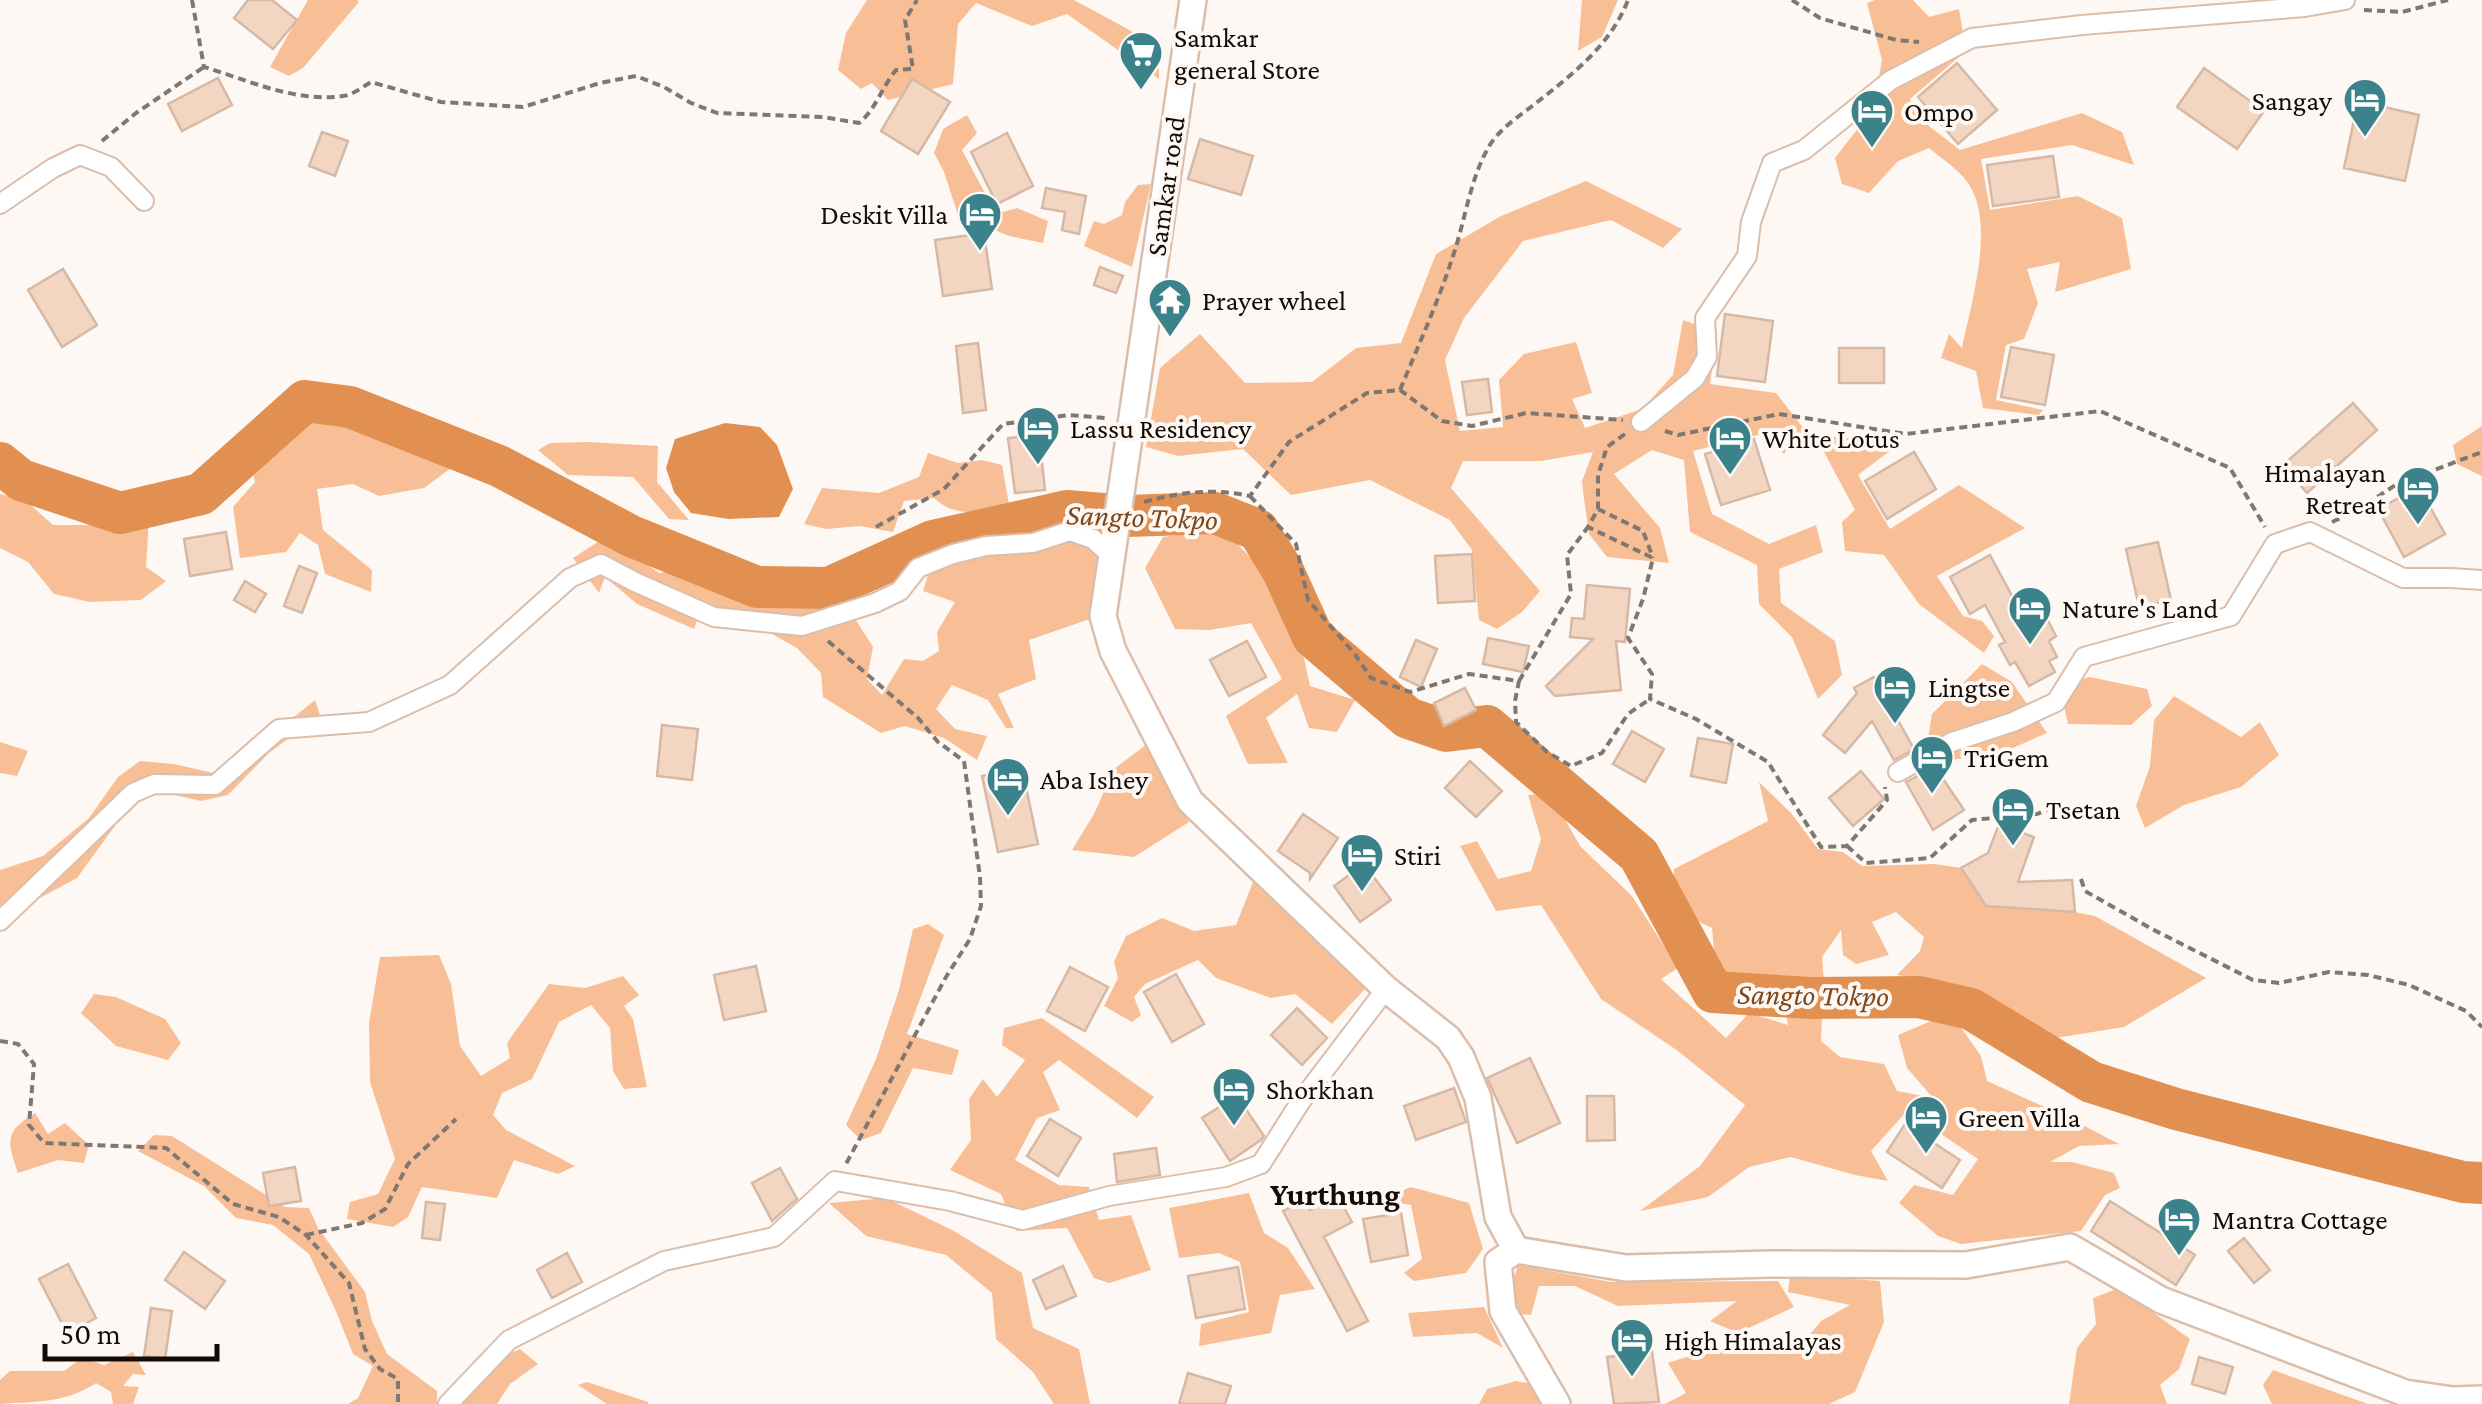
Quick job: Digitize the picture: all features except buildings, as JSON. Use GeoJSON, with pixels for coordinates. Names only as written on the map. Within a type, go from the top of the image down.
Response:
{"type":"FeatureCollection","features":[{"type":"Feature","properties":{"kind":"street","name":"Samkar road"},"geometry":{"type":"LineString","coordinates":[[1193,0],[1130,420],[1131,497],[1113,545],[1103,616],[1114,651],[1190,801],[1386,990],[1448,1038],[1478,1098],[1498,1216],[1516,1250]]}},
{"type":"Feature","properties":{"kind":"street"},"geometry":{"type":"LineString","coordinates":[[1641,422],[1695,378],[1707,357],[1705,318],[1747,256],[1751,222],[1772,163],[1804,150],[1891,80],[1972,38],[2082,24],[2321,6],[2345,0]]}},
{"type":"Feature","properties":{"kind":"street"},"geometry":{"type":"LineString","coordinates":[[0,204],[53,168],[80,155],[111,167],[144,202]]}},
{"type":"Feature","properties":{"kind":"street"},"geometry":{"type":"LineString","coordinates":[[0,921],[133,792],[154,784],[215,785],[279,729],[369,722],[450,684],[570,578],[601,564],[714,618],[802,626],[900,591],[918,568],[952,554],[986,546],[1033,543],[1070,531],[1113,545]]}},
{"type":"Feature","properties":{"kind":"street"},"geometry":{"type":"LineString","coordinates":[[1898,772],[1952,742],[2056,702],[2084,657],[2232,616],[2275,544],[2310,532],[2403,578],[2482,580]]}},
{"type":"Feature","properties":{"kind":"street"},"geometry":{"type":"LineString","coordinates":[[448,1404],[509,1340],[664,1261],[774,1237],[835,1181],[950,1201],[1022,1220],[1109,1196],[1226,1176],[1261,1164],[1301,1101],[1386,990]]}},
{"type":"Feature","properties":{"kind":"street"},"geometry":{"type":"LineString","coordinates":[[1557,1404],[1503,1311],[1498,1262],[1516,1250],[1626,1268],[1966,1265],[2070,1247],[2160,1300],[2405,1392],[2453,1400],[2482,1399]]}},
{"type":"Feature","properties":{"kind":"path"},"geometry":{"type":"LineString","coordinates":[[192,0],[204,67]]}},
{"type":"Feature","properties":{"kind":"path"},"geometry":{"type":"LineString","coordinates":[[204,67],[245,82],[309,97],[347,96],[371,82],[441,102],[522,107],[636,76],[717,113],[859,122],[870,114],[883,86],[896,70],[913,68],[905,20],[916,0]]}},
{"type":"Feature","properties":{"kind":"path"},"geometry":{"type":"LineString","coordinates":[[1400,390],[1440,297],[1473,184],[1488,148],[1507,126],[1600,49],[1628,0]]}},
{"type":"Feature","properties":{"kind":"path"},"geometry":{"type":"LineString","coordinates":[[1792,0],[1820,18],[1896,40],[1958,45]]}},
{"type":"Feature","properties":{"kind":"path"},"geometry":{"type":"LineString","coordinates":[[2363,10],[2402,12],[2448,0]]}},
{"type":"Feature","properties":{"kind":"path"},"geometry":{"type":"LineString","coordinates":[[80,155],[204,67]]}},
{"type":"Feature","properties":{"kind":"path"},"geometry":{"type":"LineString","coordinates":[[1250,496],[1289,442],[1367,393],[1400,390],[1442,421],[1472,426],[1526,414],[1641,422],[1678,435],[1780,414],[1906,434],[2100,411],[2230,468],[2275,544]]}},
{"type":"Feature","properties":{"kind":"path"},"geometry":{"type":"LineString","coordinates":[[876,527],[944,489],[1003,424],[1068,415],[1130,420]]}},
{"type":"Feature","properties":{"kind":"path"},"geometry":{"type":"LineString","coordinates":[[1641,422],[1607,447],[1598,475],[1598,509],[1566,556],[1571,594],[1519,681],[1516,722],[1546,752],[1571,766],[1602,753],[1628,714],[1650,699]]}},
{"type":"Feature","properties":{"kind":"path"},"geometry":{"type":"LineString","coordinates":[[2310,532],[2356,511],[2397,484],[2482,452]]}},
{"type":"Feature","properties":{"kind":"path"},"geometry":{"type":"LineString","coordinates":[[1131,497],[1222,490],[1250,496],[1296,544],[1308,600],[1371,678],[1410,692],[1469,674],[1519,681]]}},
{"type":"Feature","properties":{"kind":"path"},"geometry":{"type":"LineString","coordinates":[[1598,509],[1644,531],[1653,558],[1628,638],[1652,674],[1650,699]]}},
{"type":"Feature","properties":{"kind":"path"},"geometry":{"type":"LineString","coordinates":[[1588,527],[1653,558]]}},
{"type":"Feature","properties":{"kind":"path"},"geometry":{"type":"LineString","coordinates":[[802,626],[834,644],[918,718],[938,742],[964,761],[982,906],[970,939],[835,1181]]}},
{"type":"Feature","properties":{"kind":"path"},"geometry":{"type":"LineString","coordinates":[[1650,699],[1696,719],[1768,762],[1821,847],[1847,846],[1866,863],[1930,858],[1972,820],[2037,814],[2054,807],[2102,807],[2104,813]]}},
{"type":"Feature","properties":{"kind":"path"},"geometry":{"type":"LineString","coordinates":[[1847,846],[1886,800],[1884,788],[1898,772]]}},
{"type":"Feature","properties":{"kind":"path"},"geometry":{"type":"LineString","coordinates":[[2081,879],[2085,891],[2152,930],[2253,980],[2279,984],[2329,972],[2368,975],[2409,986],[2466,1010],[2482,1027]]}},
{"type":"Feature","properties":{"kind":"path"},"geometry":{"type":"LineString","coordinates":[[0,1041],[18,1044],[34,1064],[29,1125],[44,1143],[166,1148],[233,1204],[278,1217],[306,1235],[350,1283],[364,1350],[380,1369],[398,1379],[398,1404]]}},
{"type":"Feature","properties":{"kind":"path"},"geometry":{"type":"LineString","coordinates":[[306,1235],[362,1223],[385,1209],[408,1164],[456,1119]]}},
{"type":"Feature","properties":{"kind":"shaded area"},"geometry":{"type":"Polygon","coordinates":[[[308,0],[359,2],[303,68],[289,76],[270,67],[308,0]]]}},
{"type":"Feature","properties":{"kind":"shaded area"},"geometry":{"type":"Polygon","coordinates":[[[867,0],[1074,0],[1159,46],[1159,79],[1067,14],[1032,26],[976,3],[958,24],[953,84],[888,100],[872,83],[861,89],[838,70],[846,33],[867,0]]]}},
{"type":"Feature","properties":{"kind":"shaded area"},"geometry":{"type":"Polygon","coordinates":[[[1582,0],[1618,0],[1602,37],[1578,51],[1582,0]]]}},
{"type":"Feature","properties":{"kind":"shaded area"},"geometry":{"type":"Polygon","coordinates":[[[1913,0],[1929,17],[1959,9],[1966,51],[1910,99],[1929,126],[1960,150],[2082,113],[2122,132],[2134,165],[2072,145],[1981,159],[1990,210],[2078,196],[2122,218],[2131,269],[2055,292],[2060,262],[2027,269],[2038,303],[2024,339],[2006,345],[1996,400],[2043,410],[2039,415],[1983,408],[1976,371],[1941,358],[1949,334],[1962,348],[1976,285],[1980,216],[1965,179],[1929,148],[1898,161],[1869,193],[1842,184],[1835,158],[1873,109],[1882,60],[1867,3],[1913,0]]]}},
{"type":"Feature","properties":{"kind":"shaded area"},"geometry":{"type":"Polygon","coordinates":[[[967,115],[977,133],[962,150],[996,214],[1017,208],[1048,221],[1043,243],[1009,236],[958,215],[934,153],[943,129],[967,115]]]}},
{"type":"Feature","properties":{"kind":"shaded area"},"geometry":{"type":"Polygon","coordinates":[[[1586,181],[1682,229],[1663,248],[1611,220],[1523,241],[1464,318],[1445,360],[1460,431],[1503,427],[1499,380],[1524,354],[1576,342],[1592,393],[1572,399],[1585,428],[1642,409],[1673,375],[1683,320],[1717,332],[1710,384],[1776,393],[1804,429],[1784,454],[1762,434],[1693,451],[1712,514],[1769,544],[1816,525],[1823,552],[1779,569],[1781,603],[1835,641],[1842,675],[1818,699],[1792,637],[1759,604],[1757,565],[1690,532],[1684,460],[1652,450],[1614,474],[1660,528],[1669,563],[1607,557],[1589,534],[1582,481],[1593,452],[1541,461],[1463,461],[1451,488],[1540,591],[1522,612],[1497,629],[1479,620],[1472,550],[1450,520],[1370,480],[1291,495],[1243,449],[1178,456],[1146,447],[1160,368],[1200,334],[1245,383],[1312,382],[1356,348],[1401,343],[1436,254],[1501,216],[1586,181]]]}},
{"type":"Feature","properties":{"kind":"shaded area"},"geometry":{"type":"Polygon","coordinates":[[[1151,184],[1132,267],[1084,246],[1094,221],[1104,224],[1122,215],[1125,202],[1138,185],[1151,184]]]}},
{"type":"Feature","properties":{"kind":"shaded area"},"geometry":{"type":"Polygon","coordinates":[[[318,418],[451,468],[424,488],[379,496],[353,484],[317,489],[323,530],[372,570],[371,592],[325,574],[318,545],[300,533],[286,552],[240,558],[233,507],[255,482],[251,464],[295,428],[318,418]]]}},
{"type":"Feature","properties":{"kind":"shaded area"},"geometry":{"type":"Polygon","coordinates":[[[725,423],[760,427],[777,445],[793,489],[779,517],[728,519],[691,513],[674,492],[666,468],[675,439],[725,423]]]}},
{"type":"Feature","properties":{"kind":"shaded area"},"geometry":{"type":"Polygon","coordinates":[[[2482,426],[2482,476],[2457,464],[2453,445],[2482,426]]]}},
{"type":"Feature","properties":{"kind":"shaded area"},"geometry":{"type":"Polygon","coordinates":[[[1830,436],[1899,444],[1858,475],[1890,529],[1959,485],[2025,528],[1937,576],[1963,616],[1982,621],[1994,636],[1984,653],[1919,604],[1884,555],[1845,551],[1842,522],[1855,510],[1824,452],[1830,436]]]}},
{"type":"Feature","properties":{"kind":"shaded area"},"geometry":{"type":"Polygon","coordinates":[[[550,443],[658,446],[657,482],[689,520],[669,519],[633,477],[568,475],[538,450],[550,443]]]}},
{"type":"Feature","properties":{"kind":"shaded area"},"geometry":{"type":"Polygon","coordinates":[[[928,453],[958,463],[982,460],[1002,465],[1009,505],[970,512],[951,509],[934,498],[904,501],[893,532],[860,526],[826,529],[804,524],[822,488],[879,493],[919,477],[928,453]]]}},
{"type":"Feature","properties":{"kind":"shaded area"},"geometry":{"type":"Polygon","coordinates":[[[0,494],[25,500],[53,525],[149,519],[146,567],[166,581],[141,600],[90,602],[54,594],[28,562],[0,548],[0,494]]]}},
{"type":"Feature","properties":{"kind":"shaded area"},"geometry":{"type":"Polygon","coordinates":[[[1090,529],[1099,554],[1090,619],[1029,640],[1036,679],[998,694],[1014,728],[1006,728],[988,700],[952,685],[936,709],[955,729],[987,736],[977,760],[944,738],[905,726],[881,733],[823,697],[821,673],[797,648],[752,623],[700,612],[694,629],[637,604],[605,577],[599,593],[573,558],[607,536],[659,573],[678,570],[741,598],[797,605],[843,600],[873,647],[867,679],[882,695],[904,659],[923,661],[939,651],[937,632],[955,602],[923,591],[928,575],[962,559],[1027,551],[1090,529]]]}},
{"type":"Feature","properties":{"kind":"shaded area"},"geometry":{"type":"Polygon","coordinates":[[[1223,529],[1267,575],[1295,615],[1310,686],[1355,700],[1337,732],[1309,728],[1297,694],[1266,718],[1288,763],[1248,764],[1226,716],[1282,679],[1251,623],[1210,630],[1175,629],[1145,568],[1163,537],[1223,529]]]}},
{"type":"Feature","properties":{"kind":"shaded area"},"geometry":{"type":"Polygon","coordinates":[[[1982,664],[2012,682],[2047,733],[1999,754],[1924,763],[1932,714],[1982,664]]]}},
{"type":"Feature","properties":{"kind":"shaded area"},"geometry":{"type":"Polygon","coordinates":[[[2090,677],[2147,689],[2152,706],[2131,725],[2068,724],[2059,684],[2090,677]]]}},
{"type":"Feature","properties":{"kind":"shaded area"},"geometry":{"type":"Polygon","coordinates":[[[2174,696],[2241,737],[2260,722],[2279,755],[2241,787],[2184,805],[2145,828],[2136,806],[2150,766],[2154,720],[2174,696]]]}},
{"type":"Feature","properties":{"kind":"shaded area"},"geometry":{"type":"Polygon","coordinates":[[[315,700],[320,715],[269,753],[228,795],[201,801],[152,790],[130,805],[77,878],[23,907],[0,905],[0,870],[43,856],[89,818],[118,777],[140,761],[222,775],[315,700]]]}},
{"type":"Feature","properties":{"kind":"shaded area"},"geometry":{"type":"Polygon","coordinates":[[[0,742],[28,751],[17,776],[0,773],[0,742]]]}},
{"type":"Feature","properties":{"kind":"shaded area"},"geometry":{"type":"Polygon","coordinates":[[[1147,744],[1189,822],[1134,857],[1072,850],[1114,769],[1147,744]]]}},
{"type":"Feature","properties":{"kind":"shaded area"},"geometry":{"type":"Polygon","coordinates":[[[1759,782],[1791,813],[1818,849],[1843,852],[1862,866],[1935,864],[1961,868],[1986,906],[2095,916],[2206,978],[2124,1027],[2049,1039],[1988,1009],[1952,983],[1897,975],[1920,951],[1924,937],[1896,912],[1872,922],[1889,955],[1856,964],[1843,955],[1841,930],[1822,957],[1824,983],[1752,985],[1716,975],[1712,928],[1674,910],[1674,869],[1768,821],[1759,782]]]}},
{"type":"Feature","properties":{"kind":"shaded area"},"geometry":{"type":"Polygon","coordinates":[[[1550,793],[1580,846],[1632,896],[1678,968],[1661,979],[1726,1038],[1749,1013],[1788,1025],[1786,1012],[1822,1016],[1821,1041],[1840,1057],[1884,1064],[1897,1091],[1933,1098],[1907,1068],[1898,1035],[1931,1021],[1960,1026],[1981,1056],[1987,1081],[2119,1144],[2079,1146],[2050,1162],[2072,1162],[2114,1173],[2120,1188],[2105,1195],[2081,1231],[1961,1244],[1938,1236],[1899,1203],[1914,1185],[1953,1195],[1978,1159],[1907,1111],[1871,1151],[1888,1181],[1791,1157],[1749,1167],[1708,1197],[1640,1211],[1700,1166],[1745,1105],[1678,1051],[1601,999],[1541,905],[1496,911],[1460,846],[1477,841],[1498,879],[1531,871],[1541,839],[1528,795],[1550,793]]]}},
{"type":"Feature","properties":{"kind":"shaded area"},"geometry":{"type":"Polygon","coordinates":[[[1253,882],[1365,989],[1332,1024],[1295,994],[1271,998],[1216,978],[1198,960],[1145,984],[1134,997],[1141,1015],[1132,1022],[1104,1006],[1118,978],[1114,962],[1126,936],[1162,918],[1194,931],[1236,925],[1253,882]]]}},
{"type":"Feature","properties":{"kind":"shaded area"},"geometry":{"type":"Polygon","coordinates":[[[928,924],[944,935],[907,1034],[959,1050],[952,1075],[913,1068],[881,1133],[861,1140],[846,1125],[876,1059],[899,990],[913,929],[928,924]]]}},
{"type":"Feature","properties":{"kind":"shaded area"},"geometry":{"type":"Polygon","coordinates":[[[439,955],[451,984],[460,1046],[481,1076],[510,1058],[507,1043],[549,984],[585,988],[623,976],[639,995],[624,1006],[633,1019],[647,1087],[624,1089],[613,1071],[610,1028],[591,1005],[559,1022],[532,1079],[502,1093],[493,1115],[506,1130],[575,1166],[558,1174],[514,1160],[497,1198],[422,1187],[408,1217],[393,1227],[347,1219],[350,1202],[378,1194],[395,1159],[370,1082],[369,1023],[380,957],[439,955]]]}},
{"type":"Feature","properties":{"kind":"shaded area"},"geometry":{"type":"Polygon","coordinates":[[[94,994],[116,997],[165,1019],[181,1043],[168,1060],[116,1046],[81,1013],[94,994]]]}},
{"type":"Feature","properties":{"kind":"shaded area"},"geometry":{"type":"Polygon","coordinates":[[[1042,1018],[1154,1097],[1137,1118],[1059,1060],[1043,1072],[1060,1110],[1037,1118],[1015,1160],[1059,1185],[1089,1187],[1099,1220],[1131,1215],[1151,1270],[1109,1283],[1094,1278],[1067,1228],[1016,1231],[1001,1194],[950,1170],[971,1140],[969,1099],[983,1079],[997,1097],[1025,1060],[1002,1045],[1004,1028],[1042,1018]]]}},
{"type":"Feature","properties":{"kind":"shaded area"},"geometry":{"type":"Polygon","coordinates":[[[35,1113],[48,1134],[65,1123],[89,1145],[84,1163],[58,1160],[18,1173],[11,1138],[18,1126],[35,1113]]]}},
{"type":"Feature","properties":{"kind":"shaded area"},"geometry":{"type":"Polygon","coordinates":[[[154,1135],[172,1136],[285,1207],[309,1208],[318,1228],[365,1292],[372,1321],[387,1354],[437,1391],[437,1404],[348,1404],[358,1398],[373,1366],[353,1354],[309,1254],[273,1225],[236,1218],[204,1186],[138,1151],[154,1135]]]}},
{"type":"Feature","properties":{"kind":"shaded area"},"geometry":{"type":"Polygon","coordinates":[[[1411,1187],[1469,1203],[1483,1249],[1466,1273],[1414,1281],[1404,1273],[1422,1259],[1411,1205],[1380,1200],[1411,1187]]]}},
{"type":"Feature","properties":{"kind":"shaded area"},"geometry":{"type":"Polygon","coordinates":[[[1249,1193],[1264,1233],[1288,1248],[1315,1289],[1280,1295],[1271,1333],[1199,1346],[1201,1324],[1249,1312],[1240,1262],[1219,1253],[1179,1258],[1169,1208],[1249,1193]]]}},
{"type":"Feature","properties":{"kind":"shaded area"},"geometry":{"type":"Polygon","coordinates":[[[886,1198],[954,1231],[1022,1273],[1033,1328],[1079,1349],[1090,1404],[1054,1404],[1033,1372],[996,1339],[992,1293],[946,1255],[866,1236],[829,1203],[886,1198]]]}},
{"type":"Feature","properties":{"kind":"shaded area"},"geometry":{"type":"Polygon","coordinates":[[[1518,1265],[1611,1282],[1778,1281],[1794,1307],[1738,1333],[1710,1321],[1737,1301],[1618,1306],[1575,1286],[1539,1286],[1531,1315],[1519,1314],[1513,1281],[1518,1265]]]}},
{"type":"Feature","properties":{"kind":"shaded area"},"geometry":{"type":"Polygon","coordinates":[[[1790,1275],[1880,1281],[1884,1322],[1855,1392],[1829,1404],[1665,1404],[1686,1393],[1668,1363],[1718,1350],[1803,1343],[1821,1321],[1850,1305],[1788,1292],[1790,1275]]]}},
{"type":"Feature","properties":{"kind":"shaded area"},"geometry":{"type":"Polygon","coordinates":[[[2119,1288],[2190,1339],[2179,1369],[2160,1385],[2167,1404],[2069,1404],[2077,1348],[2096,1324],[2093,1298],[2119,1288]]]}},
{"type":"Feature","properties":{"kind":"shaded area"},"geometry":{"type":"Polygon","coordinates":[[[1484,1307],[1503,1348],[1477,1333],[1413,1337],[1408,1313],[1484,1307]]]}},
{"type":"Feature","properties":{"kind":"shaded area"},"geometry":{"type":"Polygon","coordinates":[[[520,1349],[538,1364],[510,1384],[497,1404],[457,1404],[501,1358],[520,1349]]]}},
{"type":"Feature","properties":{"kind":"shaded area"},"geometry":{"type":"Polygon","coordinates":[[[133,1352],[146,1375],[133,1374],[123,1386],[139,1387],[133,1404],[113,1404],[111,1392],[96,1383],[61,1398],[0,1404],[0,1380],[10,1371],[64,1371],[82,1358],[104,1365],[133,1352]]]}},
{"type":"Feature","properties":{"kind":"shaded area"},"geometry":{"type":"Polygon","coordinates":[[[2273,1370],[2368,1404],[2272,1404],[2263,1385],[2273,1370]]]}},
{"type":"Feature","properties":{"kind":"shaded area"},"geometry":{"type":"Polygon","coordinates":[[[1516,1381],[1534,1384],[1552,1404],[1479,1404],[1487,1389],[1516,1381]]]}},
{"type":"Feature","properties":{"kind":"shaded area"},"geometry":{"type":"Polygon","coordinates":[[[587,1382],[648,1404],[607,1404],[578,1385],[587,1382]]]}},
{"type":"Feature","properties":{"kind":"waterway","name":"Sangto Tokpo"},"geometry":{"type":"LineString","coordinates":[[0,463],[21,480],[120,513],[201,494],[305,401],[350,407],[499,466],[631,536],[757,587],[829,588],[933,541],[1067,511],[1127,516],[1215,513],[1258,530],[1283,571],[1313,637],[1408,718],[1446,731],[1487,726],[1639,855],[1713,992],[1810,998],[1919,997],[1971,1009],[2091,1082],[2176,1109],[2463,1182],[2482,1183]]}},
{"type":"Feature","properties":{"kind":"place","name":"Samkar general Store"},"geometry":{"type":"Point","coordinates":[1141,91]}},
{"type":"Feature","properties":{"kind":"place","name":"Sangay"},"geometry":{"type":"Point","coordinates":[2365,138]}},
{"type":"Feature","properties":{"kind":"place","name":"Ompo"},"geometry":{"type":"Point","coordinates":[1872,149]}},
{"type":"Feature","properties":{"kind":"place","name":"Deskit Villa"},"geometry":{"type":"Point","coordinates":[980,252]}},
{"type":"Feature","properties":{"kind":"place","name":"Prayer wheel"},"geometry":{"type":"Point","coordinates":[1170,338]}},
{"type":"Feature","properties":{"kind":"place","name":"Lassu Residency"},"geometry":{"type":"Point","coordinates":[1038,466]}},
{"type":"Feature","properties":{"kind":"place","name":"White Lotus"},"geometry":{"type":"Point","coordinates":[1730,476]}},
{"type":"Feature","properties":{"kind":"place","name":"Himalayan Retreat"},"geometry":{"type":"Point","coordinates":[2418,526]}},
{"type":"Feature","properties":{"kind":"place","name":"Nature's Land"},"geometry":{"type":"Point","coordinates":[2030,646]}},
{"type":"Feature","properties":{"kind":"place","name":"Lingtse"},"geometry":{"type":"Point","coordinates":[1895,725]}},
{"type":"Feature","properties":{"kind":"place","name":"TriGem"},"geometry":{"type":"Point","coordinates":[1932,795]}},
{"type":"Feature","properties":{"kind":"place","name":"Aba Ishey"},"geometry":{"type":"Point","coordinates":[1008,817]}},
{"type":"Feature","properties":{"kind":"place","name":"Tsetan"},"geometry":{"type":"Point","coordinates":[2013,847]}},
{"type":"Feature","properties":{"kind":"place","name":"Stiri"},"geometry":{"type":"Point","coordinates":[1362,893]}},
{"type":"Feature","properties":{"kind":"place","name":"Shorkhan"},"geometry":{"type":"Point","coordinates":[1234,1127]}},
{"type":"Feature","properties":{"kind":"place","name":"Green Villa"},"geometry":{"type":"Point","coordinates":[1926,1155]}},
{"type":"Feature","properties":{"kind":"place","name":"Mantra Cottage"},"geometry":{"type":"Point","coordinates":[2179,1257]}},
{"type":"Feature","properties":{"kind":"place","name":"High Himalayas"},"geometry":{"type":"Point","coordinates":[1632,1378]}},
{"type":"Feature","properties":{"kind":"district","name":"Yurthung"},"geometry":{"type":"Point","coordinates":[1335,1194]}}]}
